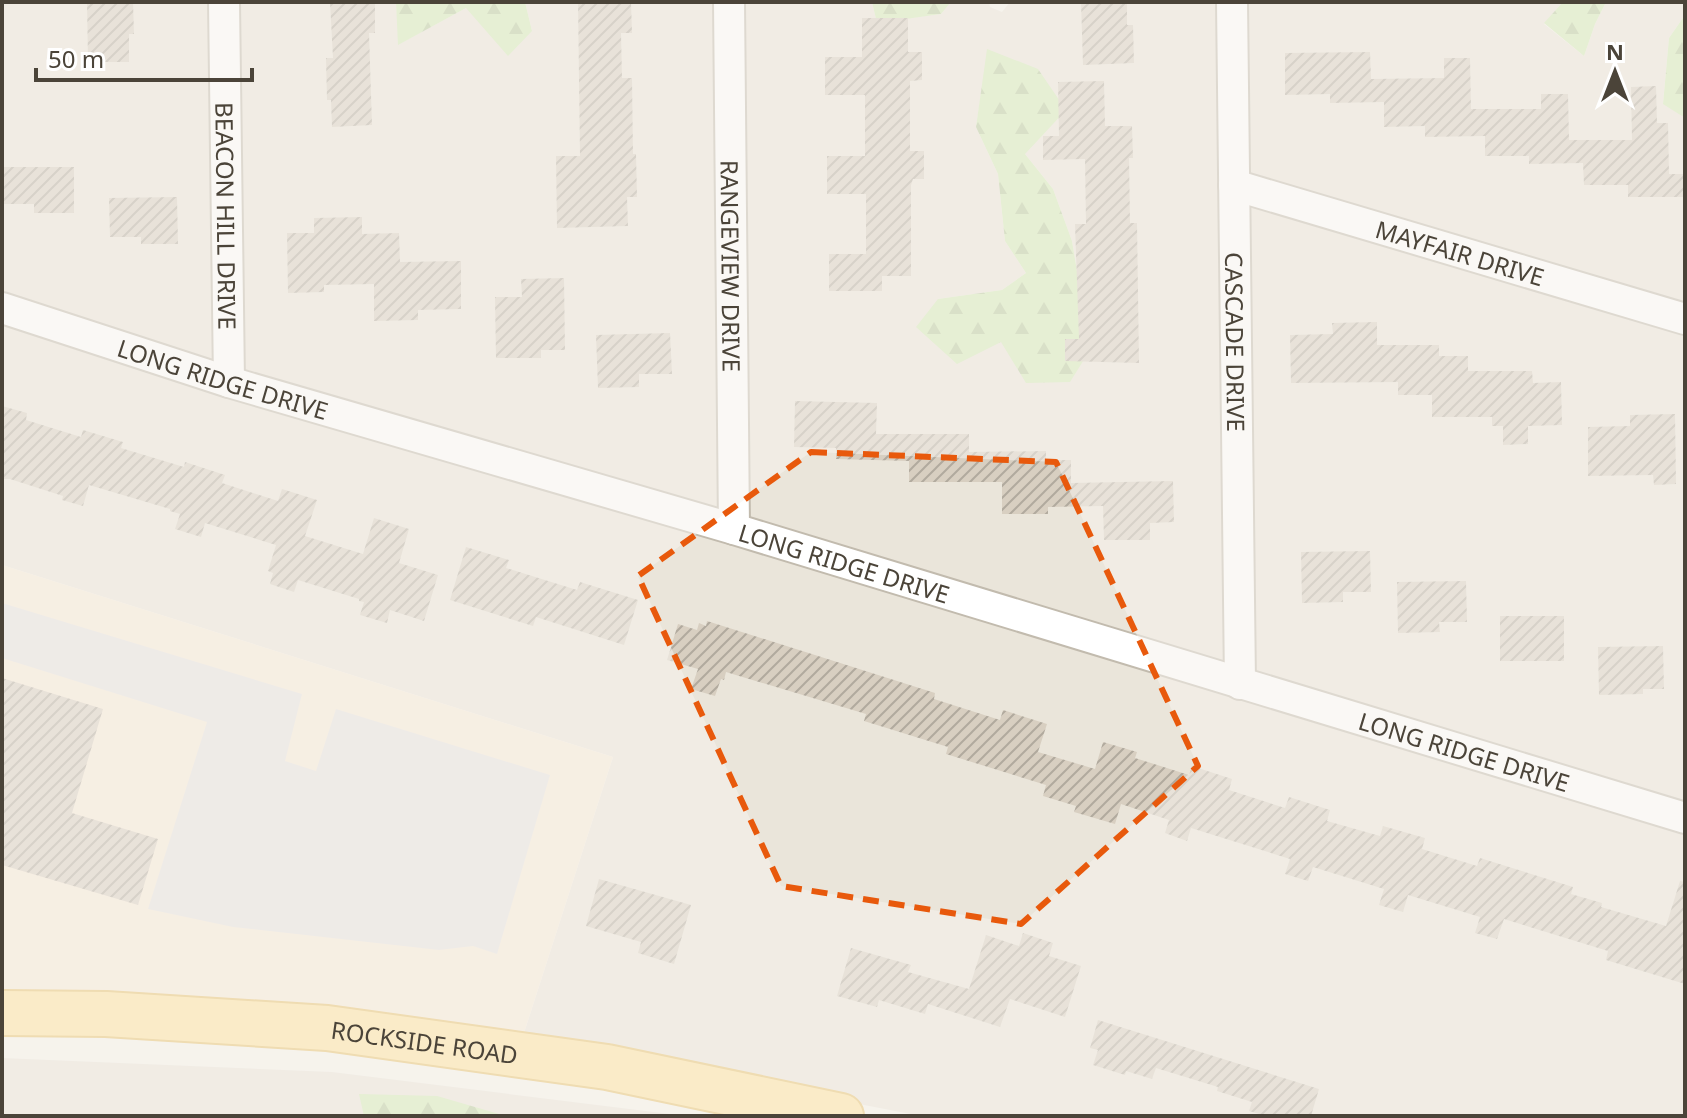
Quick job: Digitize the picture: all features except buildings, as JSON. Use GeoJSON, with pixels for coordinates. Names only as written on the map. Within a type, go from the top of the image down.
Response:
{"type":"FeatureCollection","features":[{"type":"Feature","properties":{"kind":"main road","name":"ROCKSIDE ROAD"},"geometry":{"type":"LineString","coordinates":[[2,1013],[106,1014],[327,1028],[607,1067],[841,1116]]}},
{"type":"Feature","properties":{"kind":"street","name":"BEACON HILL DRIVE"},"geometry":{"type":"LineString","coordinates":[[224,2],[229,382]]}},
{"type":"Feature","properties":{"kind":"street","name":"RANGEVIEW DRIVE"},"geometry":{"type":"LineString","coordinates":[[729,2],[734,529]]}},
{"type":"Feature","properties":{"kind":"street","name":"CASCADE DRIVE"},"geometry":{"type":"LineString","coordinates":[[1232,2],[1240,684]]}},
{"type":"Feature","properties":{"kind":"street","name":"MAYFAIR DRIVE"},"geometry":{"type":"LineString","coordinates":[[1234,185],[1685,319]]}},
{"type":"Feature","properties":{"kind":"street","name":"LONG RIDGE DRIVE"},"geometry":{"type":"LineString","coordinates":[[2,308],[229,382],[734,529],[1685,818]]}},
{"type":"Feature","properties":{"kind":"highlighted area"},"geometry":{"type":"Polygon","coordinates":[[[811,452],[1056,462],[1198,766],[1021,924],[781,886],[638,576],[811,452]]]}},
{"type":"Feature","properties":{"kind":"shaded area"},"geometry":{"type":"Polygon","coordinates":[[[2,2],[396,2],[399,44],[466,8],[532,31],[525,2],[872,2],[877,22],[941,14],[951,2],[989,2],[990,7],[1002,12],[1010,2],[1563,2],[1544,24],[1584,56],[1606,2],[1685,2],[1685,15],[1669,38],[1663,103],[1685,118],[1685,1116],[921,1116],[522,1039],[613,757],[2,565],[2,2]],[[988,50],[976,127],[998,174],[1005,241],[1026,273],[1002,290],[938,299],[1000,342],[1090,349],[1072,241],[1053,189],[1025,154],[988,50]]]}},
{"type":"Feature","properties":{"kind":"shaded area"},"geometry":{"type":"Polygon","coordinates":[[[2,565],[613,757],[522,1039],[2,998],[2,565]]]}},
{"type":"Feature","properties":{"kind":"shaded area"},"geometry":{"type":"Polygon","coordinates":[[[2,603],[302,694],[285,761],[316,771],[336,709],[550,775],[497,954],[473,946],[439,950],[233,927],[148,909],[207,722],[2,658],[2,603]]]}},
{"type":"Feature","properties":{"kind":"shaded area"},"geometry":{"type":"Polygon","coordinates":[[[2,1058],[332,1072],[686,1116],[2,1116],[2,1058]]]}},
{"type":"Feature","properties":{"kind":"green space"},"geometry":{"type":"Polygon","coordinates":[[[396,2],[525,2],[532,31],[508,56],[466,8],[398,45],[396,2]]]}},
{"type":"Feature","properties":{"kind":"green space"},"geometry":{"type":"Polygon","coordinates":[[[872,2],[951,2],[941,14],[877,23],[872,2]]]}},
{"type":"Feature","properties":{"kind":"green space"},"geometry":{"type":"Polygon","coordinates":[[[1563,2],[1606,2],[1584,56],[1544,23],[1563,2]]]}},
{"type":"Feature","properties":{"kind":"green space"},"geometry":{"type":"Polygon","coordinates":[[[1685,15],[1685,118],[1663,104],[1669,38],[1685,15]]]}},
{"type":"Feature","properties":{"kind":"green space"},"geometry":{"type":"Polygon","coordinates":[[[987,49],[1038,69],[1066,110],[1025,154],[1053,189],[1072,241],[1090,350],[1070,382],[1026,383],[1001,342],[957,364],[916,327],[938,299],[1002,290],[1026,273],[1005,241],[998,174],[976,127],[987,49]]]}},
{"type":"Feature","properties":{"kind":"green space"},"geometry":{"type":"Polygon","coordinates":[[[359,1094],[437,1096],[506,1116],[364,1116],[359,1094]]]}}]}
